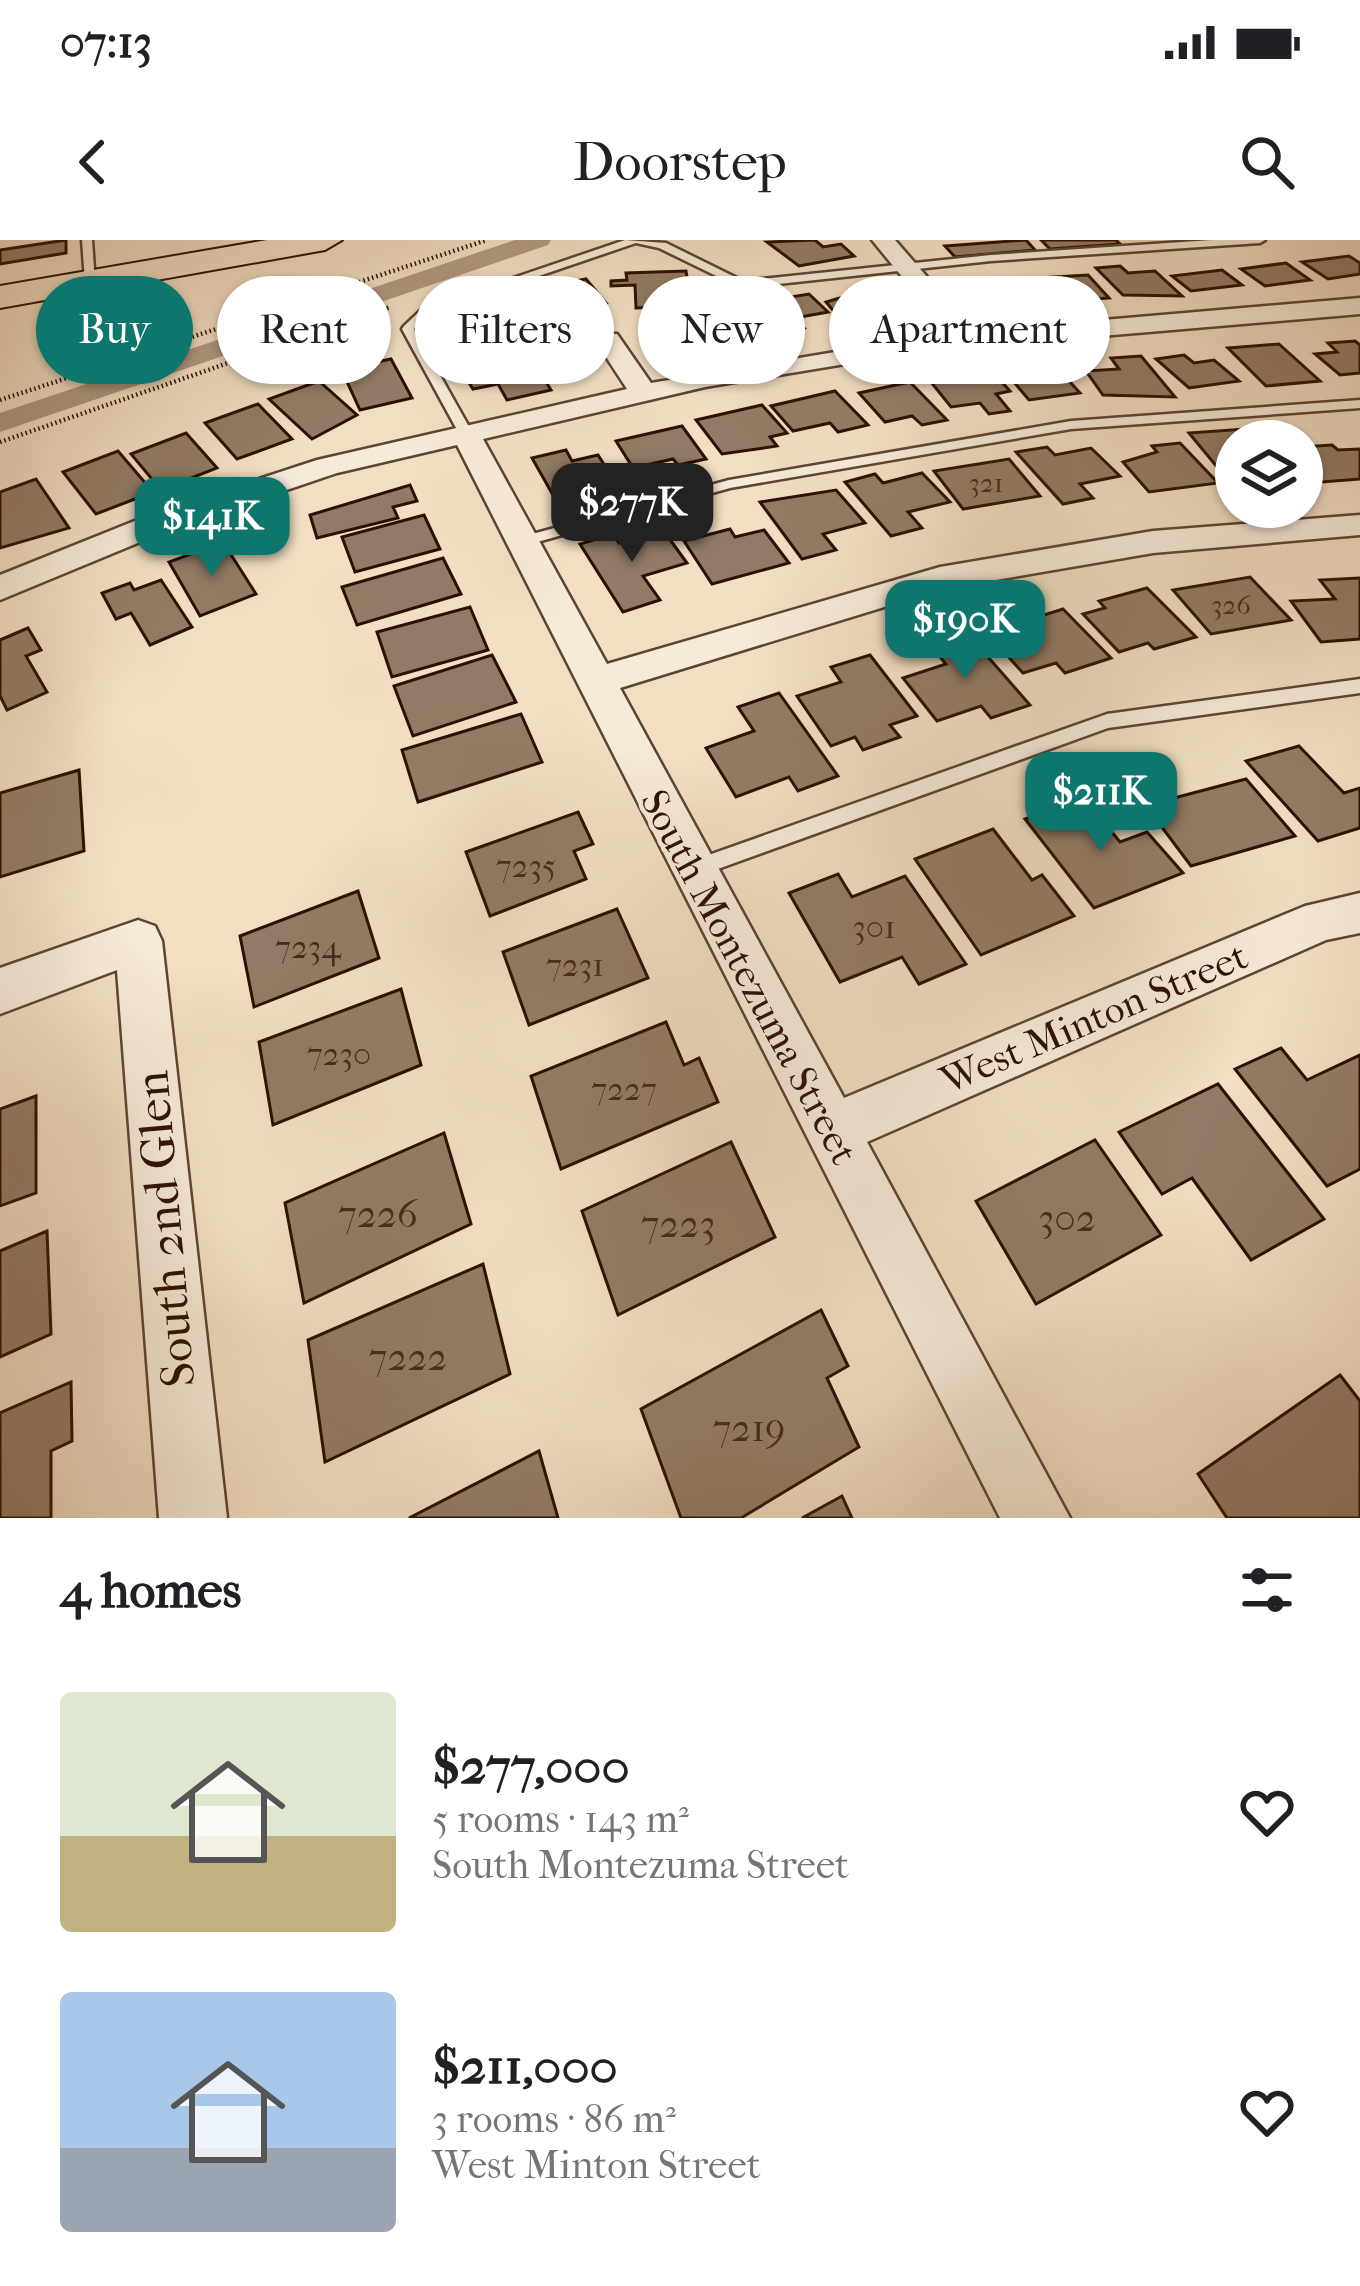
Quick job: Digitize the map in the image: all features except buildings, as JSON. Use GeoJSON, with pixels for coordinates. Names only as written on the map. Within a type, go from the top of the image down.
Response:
{"type":"FeatureCollection","features":[{"type":"Feature","properties":{"kind":"main road"},"geometry":{"type":"LineString","coordinates":[[115,276],[262,245],[325,240]]}},
{"type":"Feature","properties":{"kind":"main road"},"geometry":{"type":"LineString","coordinates":[[0,297],[36,291]]}},
{"type":"Feature","properties":{"kind":"street"},"geometry":{"type":"LineString","coordinates":[[883,240],[915,276]]}},
{"type":"Feature","properties":{"kind":"street"},"geometry":{"type":"LineString","coordinates":[[1110,326],[1360,306]]}},
{"type":"Feature","properties":{"kind":"street"},"geometry":{"type":"LineString","coordinates":[[614,349],[643,392]]}},
{"type":"Feature","properties":{"kind":"street"},"geometry":{"type":"LineString","coordinates":[[0,588],[239,493],[328,466],[643,392],[829,357]]}},
{"type":"Feature","properties":{"kind":"street","name":"South Montezuma Street"},"geometry":{"type":"LineString","coordinates":[[466,434],[1036,1518]]}},
{"type":"Feature","properties":{"kind":"street"},"geometry":{"type":"LineString","coordinates":[[594,682],[940,578],[1153,542],[1360,525]]}},
{"type":"Feature","properties":{"kind":"street","name":"West Minton Street"},"geometry":{"type":"LineString","coordinates":[[830,1131],[1321,921],[1360,913]]}},
{"type":"Feature","properties":{"kind":"street","name":"South 2nd Glen"},"geometry":{"type":"LineString","coordinates":[[0,991],[138,941],[193,1518]]}},
{"type":"Feature","properties":{"kind":"lane"},"geometry":{"type":"LineString","coordinates":[[87,240],[91,276]]}},
{"type":"Feature","properties":{"kind":"lane"},"geometry":{"type":"LineString","coordinates":[[466,434],[408,329],[426,311],[635,240],[662,245],[741,285],[1259,240]]}},
{"type":"Feature","properties":{"kind":"lane"},"geometry":{"type":"LineString","coordinates":[[523,541],[729,484],[1071,424],[1360,404]]}},
{"type":"Feature","properties":{"kind":"lane"},"geometry":{"type":"LineString","coordinates":[[693,869],[1106,721],[1360,686]]}},
{"type":"Feature","properties":{"kind":"path"},"geometry":{"type":"LineString","coordinates":[[0,400],[487,240]]}},
{"type":"Feature","properties":{"kind":"path"},"geometry":{"type":"LineString","coordinates":[[0,442],[406,301]]}},
{"type":"Feature","properties":{"kind":"waterway"},"geometry":{"type":"LineString","coordinates":[[0,423],[539,240]]}}]}
